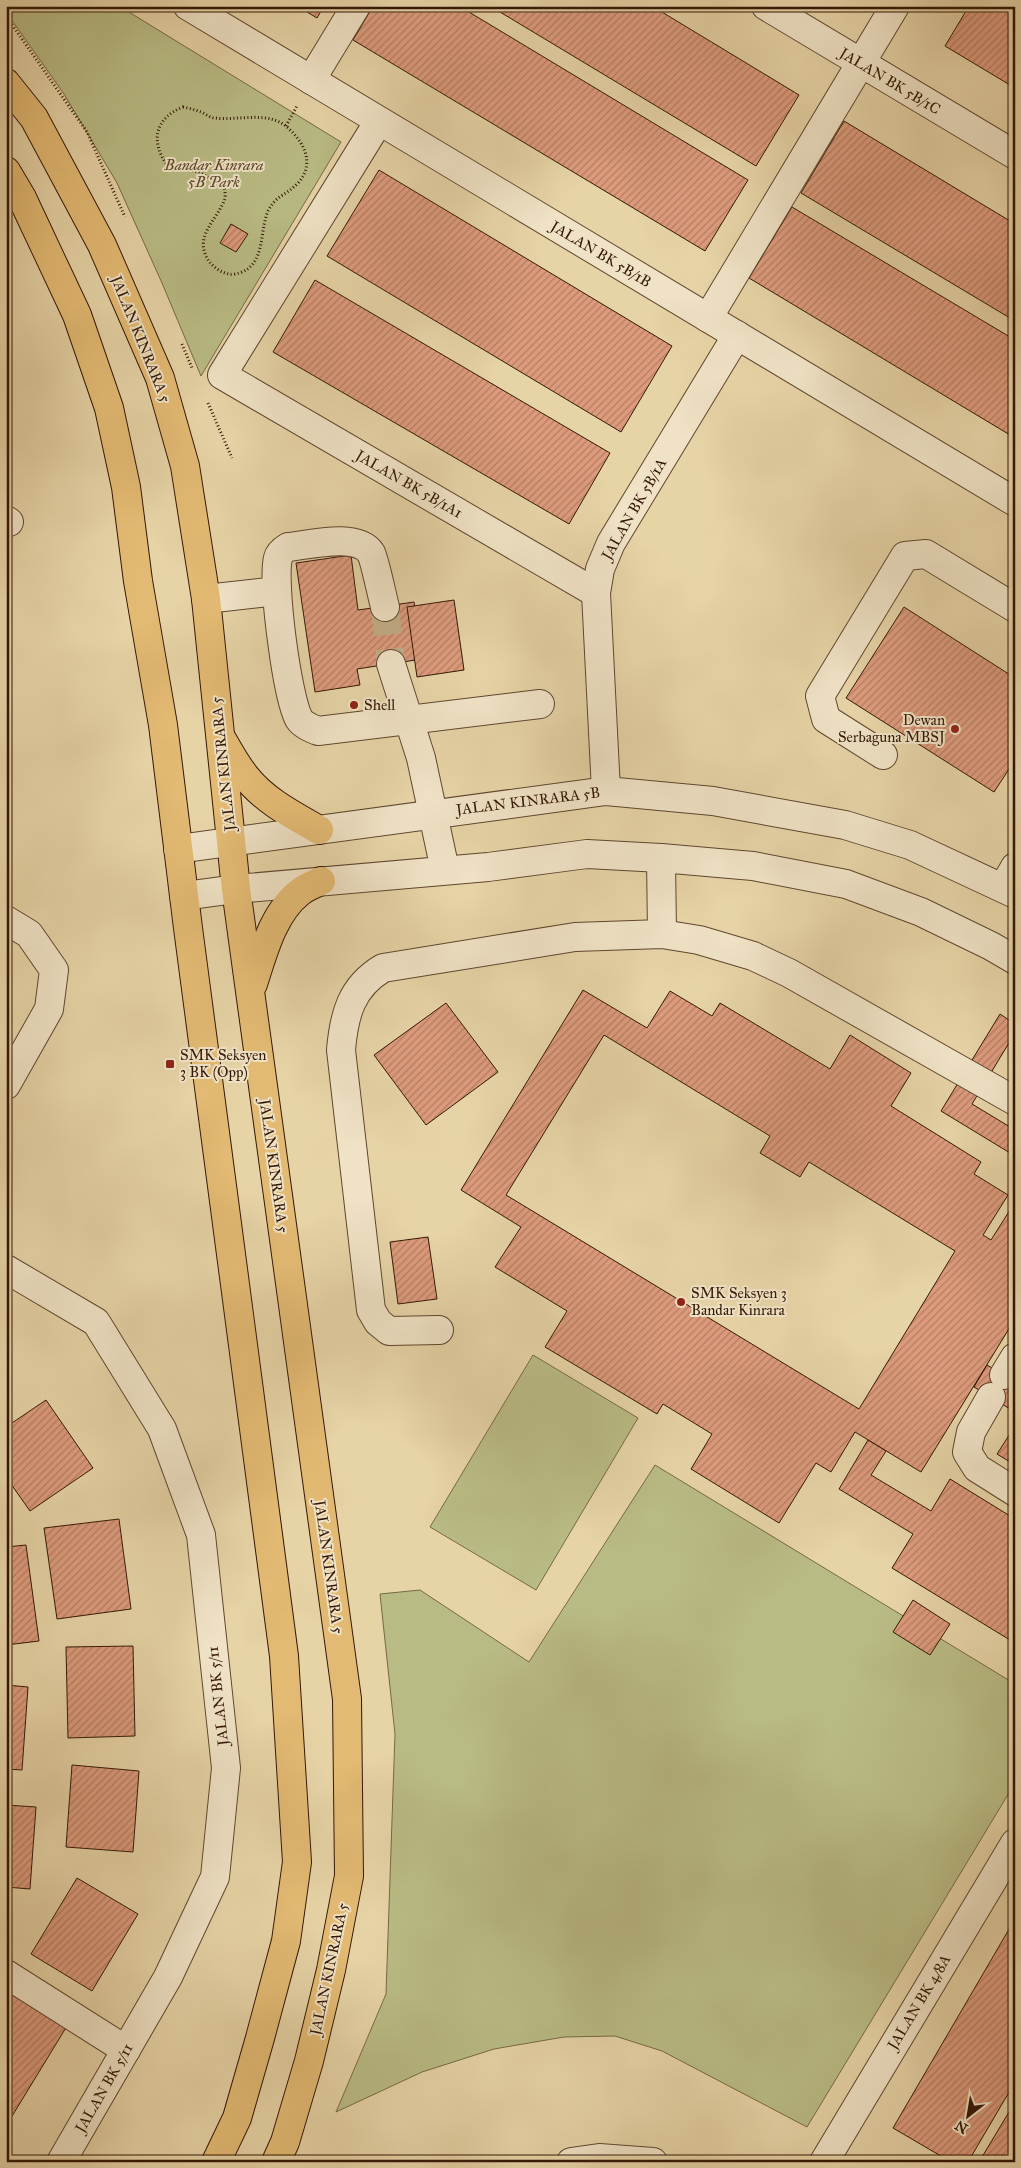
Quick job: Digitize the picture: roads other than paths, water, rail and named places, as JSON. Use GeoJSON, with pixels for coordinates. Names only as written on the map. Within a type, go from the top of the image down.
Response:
{"type":"FeatureCollection","features":[{"type":"Feature","properties":{"kind":"main road","name":"JALAN KINRARA 5"},"geometry":{"type":"LineString","coordinates":[[6,83],[34,118],[102,245],[160,378],[186,466],[206,599],[236,889],[347,1699],[349,1876],[331,1970],[309,2061],[285,2142],[276,2162]]}},
{"type":"Feature","properties":{"kind":"main road"},"geometry":{"type":"LineString","coordinates":[[6,171],[22,198],[77,315],[109,408],[126,488],[138,581],[163,725],[284,1656],[297,1862],[286,1941],[237,2118],[216,2162]]}},
{"type":"Feature","properties":{"kind":"main road"},"geometry":{"type":"LineString","coordinates":[[221,738],[246,777],[261,792],[283,810],[319,830]]}},
{"type":"Feature","properties":{"kind":"main road"},"geometry":{"type":"LineString","coordinates":[[250,991],[266,943],[289,903],[301,891],[321,881]]}},
{"type":"Feature","properties":{"kind":"street","name":"JALAN BK 5B/1B"},"geometry":{"type":"LineString","coordinates":[[188,6],[1015,502]]}},
{"type":"Feature","properties":{"kind":"street"},"geometry":{"type":"LineString","coordinates":[[311,80],[356,6]]}},
{"type":"Feature","properties":{"kind":"street","name":"JALAN BK 5B/1C"},"geometry":{"type":"LineString","coordinates":[[766,6],[1015,155]]}},
{"type":"Feature","properties":{"kind":"street"},"geometry":{"type":"LineString","coordinates":[[708,318],[895,6]]}},
{"type":"Feature","properties":{"kind":"street","name":"JALAN BK 5B/1A1"},"geometry":{"type":"LineString","coordinates":[[379,121],[222,375],[596,593]]}},
{"type":"Feature","properties":{"kind":"street","name":"JALAN BK 5B/1A"},"geometry":{"type":"LineString","coordinates":[[606,791],[596,593],[600,569],[611,543],[737,335]]}},
{"type":"Feature","properties":{"kind":"street"},"geometry":{"type":"LineString","coordinates":[[385,607],[371,553],[361,545],[350,540],[288,547],[282,551],[278,558],[277,591],[286,665],[294,708],[301,721],[318,731],[540,704]]}},
{"type":"Feature","properties":{"kind":"street"},"geometry":{"type":"LineString","coordinates":[[883,754],[826,719],[820,696],[905,556],[926,554],[1015,608]]}},
{"type":"Feature","properties":{"kind":"street"},"geometry":{"type":"LineString","coordinates":[[206,599],[277,591]]}},
{"type":"Feature","properties":{"kind":"street"},"geometry":{"type":"LineString","coordinates":[[391,664],[421,758],[445,870]]}},
{"type":"Feature","properties":{"kind":"street","name":"JALAN KINRARA 5B"},"geometry":{"type":"LineString","coordinates":[[178,849],[606,791],[713,801],[845,825],[910,846],[1011,883]]}},
{"type":"Feature","properties":{"kind":"street"},"geometry":{"type":"LineString","coordinates":[[184,896],[236,889],[445,870],[587,854],[661,858],[753,866],[846,884],[921,912],[991,946],[1015,960]]}},
{"type":"Feature","properties":{"kind":"street"},"geometry":{"type":"LineString","coordinates":[[661,858],[662,934]]}},
{"type":"Feature","properties":{"kind":"street"},"geometry":{"type":"LineString","coordinates":[[6,920],[29,934],[54,970],[49,1009],[6,1085]]}},
{"type":"Feature","properties":{"kind":"street"},"geometry":{"type":"LineString","coordinates":[[439,1330],[389,1330],[378,1322],[371,1310],[341,1050],[343,1022],[350,1004],[370,976],[383,968],[574,937],[662,934],[699,940],[753,956],[789,973],[1015,1101]]}},
{"type":"Feature","properties":{"kind":"street","name":"JALAN BK 5/11"},"geometry":{"type":"LineString","coordinates":[[6,1269],[96,1322],[162,1430],[201,1535],[226,1768],[215,1877],[168,1977],[61,2162]]}},
{"type":"Feature","properties":{"kind":"street"},"geometry":{"type":"LineString","coordinates":[[1003,1376],[971,1432],[967,1452],[976,1468],[1015,1492]]}},
{"type":"Feature","properties":{"kind":"street","name":"JALAN BK 4/8A"},"geometry":{"type":"LineString","coordinates":[[824,2162],[1015,1843]]}},
{"type":"Feature","properties":{"kind":"street"},"geometry":{"type":"LineString","coordinates":[[6,1974],[126,2050]]}},
{"type":"Feature","properties":{"kind":"street"},"geometry":{"type":"LineString","coordinates":[[571,2162],[599,2158],[653,2162]]}},
{"type":"Feature","properties":{"kind":"tunnel"},"geometry":{"type":"LineString","coordinates":[[385,607],[391,664]]}},
{"type":"Feature","properties":{"kind":"place","name":"Shell"},"geometry":{"type":"Point","coordinates":[354,705]}},
{"type":"Feature","properties":{"kind":"place","name":"Dewan Serbaguna MBSJ"},"geometry":{"type":"Point","coordinates":[955,729]}},
{"type":"Feature","properties":{"kind":"place","name":"SMK Seksyen 3 BK (Opp)"},"geometry":{"type":"Point","coordinates":[170,1064]}},
{"type":"Feature","properties":{"kind":"place","name":"SMK Seksyen 3 Bandar Kinrara"},"geometry":{"type":"Point","coordinates":[681,1302]}},
{"type":"Feature","properties":{"kind":"park label","name":"Bandar Kinrara 5B Park"},"geometry":{"type":"Point","coordinates":[214,174]}}]}
